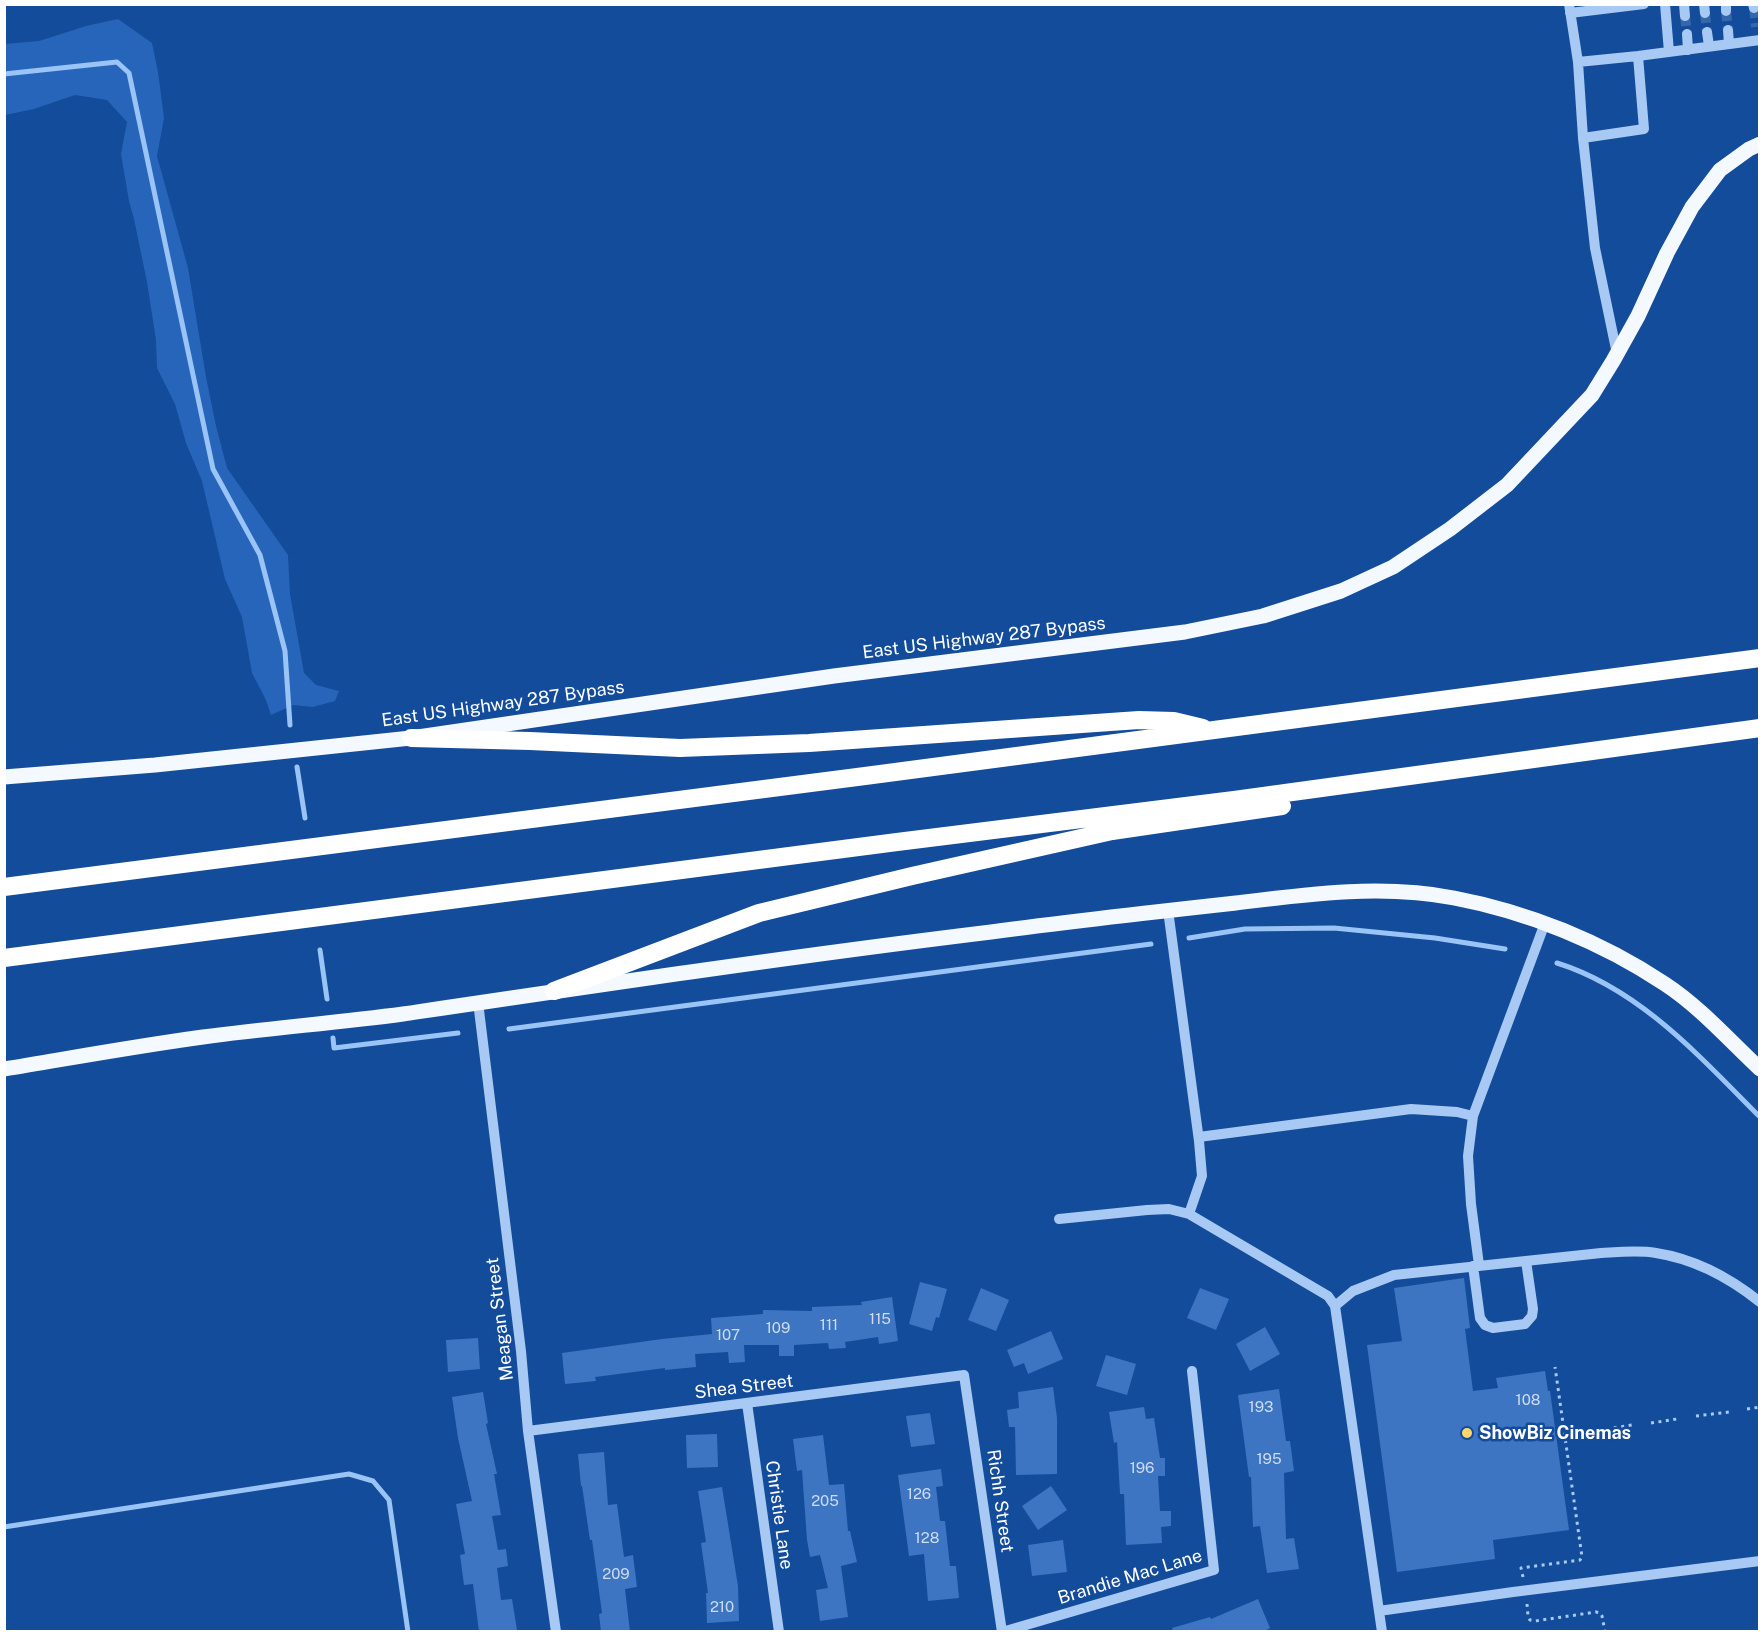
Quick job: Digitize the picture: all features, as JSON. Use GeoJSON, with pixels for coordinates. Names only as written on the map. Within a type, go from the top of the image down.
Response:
{"type":"FeatureCollection","features":[{"type":"Feature","properties":{"kind":"highway"},"geometry":{"type":"LineString","coordinates":[[4,887],[1760,658]]}},
{"type":"Feature","properties":{"kind":"highway"},"geometry":{"type":"LineString","coordinates":[[411,738],[680,748],[809,742],[1139,720],[1174,721],[1213,730]]}},
{"type":"Feature","properties":{"kind":"highway"},"geometry":{"type":"LineString","coordinates":[[4,958],[1234,800],[1760,728]]}},
{"type":"Feature","properties":{"kind":"highway"},"geometry":{"type":"LineString","coordinates":[[554,991],[759,913],[1112,831],[1377,792],[1390,788],[1409,776]]}},
{"type":"Feature","properties":{"kind":"main road","name":"East US Highway 287 Bypass"},"geometry":{"type":"LineString","coordinates":[[4,777],[155,765],[411,738],[834,676],[1185,632],[1263,616],[1341,591],[1393,567],[1450,529],[1507,485],[1592,395],[1638,316],[1667,253],[1692,207],[1720,170],[1749,149],[1760,144]]}},
{"type":"Feature","properties":{"kind":"main road"},"geometry":{"type":"LineString","coordinates":[[4,1069],[202,1037],[396,1014],[807,955],[1168,910],[1334,892],[1400,891],[1452,897],[1502,910],[1545,923],[1620,957],[1665,984],[1696,1007],[1760,1069]]}},
{"type":"Feature","properties":{"kind":"street"},"geometry":{"type":"LineString","coordinates":[[1617,354],[1595,248],[1583,138],[1578,62],[1570,9],[1644,4]]}},
{"type":"Feature","properties":{"kind":"street"},"geometry":{"type":"LineString","coordinates":[[1665,4],[1669,52]]}},
{"type":"Feature","properties":{"kind":"street"},"geometry":{"type":"LineString","coordinates":[[1578,62],[1758,40],[1756,27]]}},
{"type":"Feature","properties":{"kind":"street"},"geometry":{"type":"LineString","coordinates":[[1728,30],[1729,44]]}},
{"type":"Feature","properties":{"kind":"street"},"geometry":{"type":"LineString","coordinates":[[1707,32],[1709,46]]}},
{"type":"Feature","properties":{"kind":"street"},"geometry":{"type":"LineString","coordinates":[[1687,34],[1688,50]]}},
{"type":"Feature","properties":{"kind":"street"},"geometry":{"type":"LineString","coordinates":[[1583,138],[1644,129],[1638,56]]}},
{"type":"Feature","properties":{"kind":"street"},"geometry":{"type":"LineString","coordinates":[[1168,910],[1199,1137],[1202,1176],[1189,1214]]}},
{"type":"Feature","properties":{"kind":"street"},"geometry":{"type":"LineString","coordinates":[[1527,1261],[1532,1316],[1525,1324],[1493,1328],[1485,1324],[1480,1318],[1468,1155],[1473,1116],[1545,923]]}},
{"type":"Feature","properties":{"kind":"street","name":"Meagan Street"},"geometry":{"type":"LineString","coordinates":[[478,1002],[520,1340],[528,1431],[556,1632]]}},
{"type":"Feature","properties":{"kind":"street"},"geometry":{"type":"LineString","coordinates":[[1199,1137],[1411,1108],[1457,1112],[1473,1116]]}},
{"type":"Feature","properties":{"kind":"street"},"geometry":{"type":"LineString","coordinates":[[1059,1219],[1169,1209],[1189,1214],[1328,1296],[1335,1306],[1382,1632]]}},
{"type":"Feature","properties":{"kind":"street"},"geometry":{"type":"LineString","coordinates":[[1335,1306],[1353,1291],[1394,1275],[1601,1253],[1655,1253],[1679,1258],[1713,1271],[1744,1289],[1760,1302]]}},
{"type":"Feature","properties":{"kind":"street","name":"Brandie Mac Lane"},"geometry":{"type":"LineString","coordinates":[[1002,1632],[1214,1570],[1192,1371]]}},
{"type":"Feature","properties":{"kind":"street","name":"Shea Street"},"geometry":{"type":"LineString","coordinates":[[528,1431],[964,1375]]}},
{"type":"Feature","properties":{"kind":"street","name":"Richh Street"},"geometry":{"type":"LineString","coordinates":[[964,1375],[1002,1632]]}},
{"type":"Feature","properties":{"kind":"street","name":"Christie Lane"},"geometry":{"type":"LineString","coordinates":[[747,1403],[779,1632]]}},
{"type":"Feature","properties":{"kind":"street"},"geometry":{"type":"LineString","coordinates":[[1379,1611],[1760,1561]]}},
{"type":"Feature","properties":{"kind":"path"},"geometry":{"type":"LineString","coordinates":[[1524,1582],[1521,1568],[1580,1560],[1582,1557],[1555,1367]]}},
{"type":"Feature","properties":{"kind":"path"},"geometry":{"type":"LineString","coordinates":[[1747,1409],[1760,1407]]}},
{"type":"Feature","properties":{"kind":"path"},"geometry":{"type":"LineString","coordinates":[[1696,1416],[1729,1412]]}},
{"type":"Feature","properties":{"kind":"path"},"geometry":{"type":"LineString","coordinates":[[1651,1423],[1677,1419]]}},
{"type":"Feature","properties":{"kind":"path"},"geometry":{"type":"LineString","coordinates":[[1599,1430],[1632,1425]]}},
{"type":"Feature","properties":{"kind":"path"},"geometry":{"type":"LineString","coordinates":[[1564,1434],[1581,1432]]}},
{"type":"Feature","properties":{"kind":"path"},"geometry":{"type":"LineString","coordinates":[[1527,1602],[1528,1616],[1530,1620],[1535,1621],[1600,1613],[1605,1632]]}},
{"type":"Feature","properties":{"kind":"shaded area"},"geometry":{"type":"Polygon","coordinates":[[[118,19],[152,43],[164,118],[157,156],[188,268],[206,377],[227,468],[288,555],[290,594],[304,673],[316,685],[339,691],[335,701],[313,707],[293,705],[271,715],[252,673],[242,617],[225,579],[202,481],[186,443],[175,404],[157,368],[156,340],[147,282],[121,154],[127,122],[107,100],[75,95],[34,109],[5,115],[5,44],[39,41],[86,26],[118,19]]]}},
{"type":"Feature","properties":{"kind":"building","name":"ShowBiz Cinemas"},"geometry":{"type":"Polygon","coordinates":[[[1464,1278],[1470,1328],[1465,1329],[1473,1391],[1498,1388],[1496,1378],[1545,1371],[1548,1391],[1550,1391],[1569,1530],[1493,1540],[1495,1559],[1397,1572],[1367,1345],[1402,1341],[1394,1288],[1464,1278]]]}},
{"type":"Feature","properties":{"kind":"building"},"geometry":{"type":"Polygon","coordinates":[[[920,1282],[947,1289],[939,1318],[936,1317],[932,1331],[909,1324],[920,1282]]]}},
{"type":"Feature","properties":{"kind":"building"},"geometry":{"type":"Polygon","coordinates":[[[981,1288],[1009,1300],[996,1331],[968,1320],[981,1288]]]}},
{"type":"Feature","properties":{"kind":"building"},"geometry":{"type":"Polygon","coordinates":[[[1200,1288],[1229,1299],[1216,1330],[1187,1318],[1200,1288]]]}},
{"type":"Feature","properties":{"kind":"building"},"geometry":{"type":"Polygon","coordinates":[[[892,1297],[898,1341],[879,1344],[878,1337],[845,1342],[846,1348],[829,1349],[828,1343],[794,1345],[794,1356],[779,1356],[779,1345],[744,1345],[745,1362],[729,1363],[728,1352],[695,1354],[696,1367],[665,1370],[665,1368],[595,1377],[596,1381],[565,1384],[562,1353],[712,1334],[711,1318],[763,1314],[763,1310],[812,1311],[812,1307],[862,1305],[861,1302],[892,1297]]]}},
{"type":"Feature","properties":{"kind":"building"},"geometry":{"type":"Polygon","coordinates":[[[1265,1327],[1280,1354],[1250,1371],[1236,1344],[1265,1327]]]}},
{"type":"Feature","properties":{"kind":"building"},"geometry":{"type":"Polygon","coordinates":[[[1051,1331],[1063,1359],[1028,1374],[1024,1363],[1014,1367],[1007,1350],[1051,1331]]]}},
{"type":"Feature","properties":{"kind":"building"},"geometry":{"type":"Polygon","coordinates":[[[478,1338],[480,1369],[448,1372],[446,1340],[478,1338]]]}},
{"type":"Feature","properties":{"kind":"building"},"geometry":{"type":"Polygon","coordinates":[[[1106,1355],[1136,1364],[1127,1395],[1096,1386],[1106,1355]]]}},
{"type":"Feature","properties":{"kind":"building"},"geometry":{"type":"Polygon","coordinates":[[[1053,1387],[1057,1418],[1057,1474],[1016,1475],[1015,1427],[1009,1427],[1007,1410],[1019,1408],[1018,1392],[1053,1387]]]}},
{"type":"Feature","properties":{"kind":"building"},"geometry":{"type":"Polygon","coordinates":[[[1279,1389],[1286,1441],[1290,1441],[1294,1471],[1284,1473],[1286,1539],[1294,1538],[1299,1569],[1267,1573],[1260,1526],[1253,1527],[1251,1477],[1249,1477],[1238,1395],[1279,1389]]]}},
{"type":"Feature","properties":{"kind":"building"},"geometry":{"type":"Polygon","coordinates":[[[483,1392],[488,1423],[486,1424],[497,1474],[494,1474],[501,1515],[492,1516],[498,1550],[506,1549],[508,1566],[497,1568],[501,1600],[512,1599],[517,1630],[504,1632],[479,1632],[473,1584],[464,1585],[460,1555],[465,1554],[456,1504],[472,1501],[458,1438],[452,1397],[483,1392]]]}},
{"type":"Feature","properties":{"kind":"building"},"geometry":{"type":"Polygon","coordinates":[[[1144,1407],[1146,1419],[1154,1418],[1160,1458],[1165,1458],[1165,1476],[1158,1476],[1160,1511],[1171,1511],[1171,1526],[1161,1527],[1162,1543],[1126,1545],[1124,1494],[1120,1494],[1117,1442],[1114,1443],[1109,1412],[1144,1407]]]}},
{"type":"Feature","properties":{"kind":"building"},"geometry":{"type":"Polygon","coordinates":[[[930,1413],[935,1444],[911,1447],[906,1416],[930,1413]]]}},
{"type":"Feature","properties":{"kind":"building"},"geometry":{"type":"Polygon","coordinates":[[[717,1434],[718,1467],[687,1468],[686,1435],[717,1434]]]}},
{"type":"Feature","properties":{"kind":"building"},"geometry":{"type":"Polygon","coordinates":[[[823,1435],[829,1485],[844,1484],[848,1531],[850,1531],[857,1562],[841,1566],[848,1617],[820,1621],[816,1590],[828,1588],[820,1555],[810,1557],[802,1470],[797,1471],[793,1439],[823,1435]]]}},
{"type":"Feature","properties":{"kind":"building"},"geometry":{"type":"Polygon","coordinates":[[[604,1452],[608,1505],[617,1504],[624,1557],[633,1555],[637,1587],[625,1589],[630,1632],[601,1632],[599,1614],[602,1613],[592,1540],[590,1540],[581,1486],[578,1454],[604,1452]]]}},
{"type":"Feature","properties":{"kind":"building"},"geometry":{"type":"Polygon","coordinates":[[[941,1469],[943,1486],[936,1487],[940,1521],[945,1521],[950,1566],[956,1566],[959,1598],[928,1601],[924,1554],[909,1556],[898,1475],[941,1469]]]}},
{"type":"Feature","properties":{"kind":"building"},"geometry":{"type":"Polygon","coordinates":[[[1051,1486],[1067,1510],[1038,1530],[1022,1506],[1051,1486]]]}},
{"type":"Feature","properties":{"kind":"building"},"geometry":{"type":"Polygon","coordinates":[[[722,1487],[738,1586],[739,1621],[707,1623],[706,1593],[708,1593],[701,1543],[706,1542],[698,1491],[722,1487]]]}},
{"type":"Feature","properties":{"kind":"building"},"geometry":{"type":"Polygon","coordinates":[[[1063,1540],[1067,1572],[1032,1576],[1028,1545],[1063,1540]]]}},
{"type":"Feature","properties":{"kind":"building"},"geometry":{"type":"Polygon","coordinates":[[[1258,1599],[1270,1628],[1263,1632],[1173,1632],[1172,1628],[1210,1617],[1211,1619],[1258,1599]]]}},
{"type":"Feature","properties":{"kind":"waterway"},"geometry":{"type":"LineString","coordinates":[[4,74],[117,62],[129,73],[213,469],[260,555],[285,651],[290,725]]}},
{"type":"Feature","properties":{"kind":"waterway"},"geometry":{"type":"LineString","coordinates":[[297,767],[305,818]]}},
{"type":"Feature","properties":{"kind":"waterway"},"geometry":{"type":"LineString","coordinates":[[1189,938],[1245,929],[1334,928],[1435,938],[1505,949]]}},
{"type":"Feature","properties":{"kind":"waterway"},"geometry":{"type":"LineString","coordinates":[[509,1029],[1151,944]]}},
{"type":"Feature","properties":{"kind":"waterway"},"geometry":{"type":"LineString","coordinates":[[320,950],[327,999]]}},
{"type":"Feature","properties":{"kind":"waterway"},"geometry":{"type":"LineString","coordinates":[[1557,963],[1587,975],[1642,1007],[1715,1071],[1760,1117]]}},
{"type":"Feature","properties":{"kind":"waterway"},"geometry":{"type":"LineString","coordinates":[[333,1038],[334,1048],[458,1033]]}},
{"type":"Feature","properties":{"kind":"waterway"},"geometry":{"type":"LineString","coordinates":[[4,1527],[349,1474],[373,1481],[389,1500],[408,1632]]}},
{"type":"Feature","properties":{"kind":"tunnel"},"geometry":{"type":"LineString","coordinates":[[1754,8],[1756,27]]}},
{"type":"Feature","properties":{"kind":"tunnel"},"geometry":{"type":"LineString","coordinates":[[1726,11],[1728,30]]}},
{"type":"Feature","properties":{"kind":"tunnel"},"geometry":{"type":"LineString","coordinates":[[1705,13],[1707,32]]}},
{"type":"Feature","properties":{"kind":"tunnel"},"geometry":{"type":"LineString","coordinates":[[1685,16],[1687,34]]}},
{"type":"Feature","properties":{"kind":"place","name":"ShowBiz Cinemas"},"geometry":{"type":"Point","coordinates":[1467,1433]}}]}
